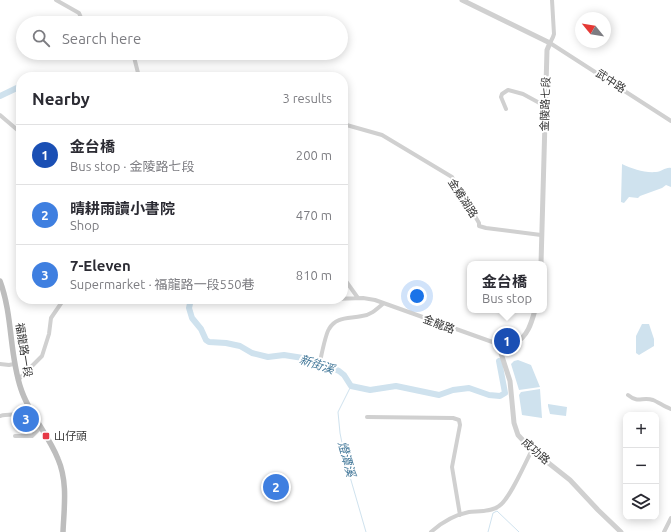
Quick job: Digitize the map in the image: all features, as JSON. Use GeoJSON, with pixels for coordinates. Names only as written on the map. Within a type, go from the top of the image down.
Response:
{"type":"FeatureCollection","features":[{"type":"Feature","properties":{"kind":"main road","name":"福龍路一段"},"geometry":{"type":"LineString","coordinates":[[0,281],[7,306],[14,364],[18,380],[27,404],[54,449],[62,468],[64,490],[63,532]]}},
{"type":"Feature","properties":{"kind":"street"},"geometry":{"type":"LineString","coordinates":[[56,0],[79,13],[80,16]]}},
{"type":"Feature","properties":{"kind":"street"},"geometry":{"type":"LineString","coordinates":[[462,0],[550,43],[554,38],[552,0]]}},
{"type":"Feature","properties":{"kind":"street","name":"金陵路七段"},"geometry":{"type":"LineString","coordinates":[[541,261],[547,50],[550,43]]}},
{"type":"Feature","properties":{"kind":"street","name":"武中路"},"geometry":{"type":"LineString","coordinates":[[550,43],[671,121]]}},
{"type":"Feature","properties":{"kind":"street"},"geometry":{"type":"LineString","coordinates":[[135,60],[138,72]]}},
{"type":"Feature","properties":{"kind":"street"},"geometry":{"type":"LineString","coordinates":[[506,109],[501,97],[502,94],[508,90],[522,94],[545,106]]}},
{"type":"Feature","properties":{"kind":"street"},"geometry":{"type":"LineString","coordinates":[[0,116],[16,128]]}},
{"type":"Feature","properties":{"kind":"street","name":"金雞湖路"},"geometry":{"type":"LineString","coordinates":[[348,125],[382,135],[452,177],[479,223],[479,226],[542,235]]}},
{"type":"Feature","properties":{"kind":"street"},"geometry":{"type":"LineString","coordinates":[[348,284],[358,298]]}},
{"type":"Feature","properties":{"kind":"street","name":"金龍路"},"geometry":{"type":"LineString","coordinates":[[348,298],[364,298],[384,304],[498,344]]}},
{"type":"Feature","properties":{"kind":"street"},"geometry":{"type":"LineString","coordinates":[[18,380],[42,356],[49,334],[51,318],[61,304]]}},
{"type":"Feature","properties":{"kind":"street"},"geometry":{"type":"LineString","coordinates":[[319,366],[328,329],[337,320],[342,318],[363,316],[376,311],[384,304]]}},
{"type":"Feature","properties":{"kind":"street"},"geometry":{"type":"LineString","coordinates":[[498,344],[517,342],[521,339],[529,329],[534,313]]}},
{"type":"Feature","properties":{"kind":"street","name":"成功路"},"geometry":{"type":"LineString","coordinates":[[498,344],[510,381],[516,429],[522,440],[532,450],[570,480],[621,532]]}},
{"type":"Feature","properties":{"kind":"street"},"geometry":{"type":"LineString","coordinates":[[0,364],[14,364]]}},
{"type":"Feature","properties":{"kind":"street"},"geometry":{"type":"LineString","coordinates":[[628,395],[633,399],[653,400],[663,407],[671,410]]}},
{"type":"Feature","properties":{"kind":"street"},"geometry":{"type":"LineString","coordinates":[[0,416],[24,414],[30,410]]}},
{"type":"Feature","properties":{"kind":"street"},"geometry":{"type":"LineString","coordinates":[[367,417],[453,418],[459,420],[460,425],[452,467],[460,515]]}},
{"type":"Feature","properties":{"kind":"street"},"geometry":{"type":"LineString","coordinates":[[15,436],[32,436],[41,427]]}},
{"type":"Feature","properties":{"kind":"street"},"geometry":{"type":"LineString","coordinates":[[431,532],[443,522],[460,515],[499,506],[505,501],[510,493],[532,450]]}},
{"type":"Feature","properties":{"kind":"street"},"geometry":{"type":"LineString","coordinates":[[664,532],[671,518]]}},
{"type":"Feature","properties":{"kind":"water"},"geometry":{"type":"Polygon","coordinates":[[[622,164],[647,172],[658,172],[671,168],[671,187],[666,185],[638,198],[629,197],[624,203],[621,202],[622,164]]]}},
{"type":"Feature","properties":{"kind":"water"},"geometry":{"type":"Polygon","coordinates":[[[642,324],[649,324],[654,339],[654,346],[639,355],[636,353],[636,336],[642,324]]]}},
{"type":"Feature","properties":{"kind":"water"},"geometry":{"type":"Polygon","coordinates":[[[518,360],[531,365],[540,387],[519,390],[511,364],[518,360]]]}},
{"type":"Feature","properties":{"kind":"water"},"geometry":{"type":"Polygon","coordinates":[[[540,389],[542,418],[522,415],[519,395],[521,392],[540,389]]]}},
{"type":"Feature","properties":{"kind":"water"},"geometry":{"type":"Polygon","coordinates":[[[548,404],[567,407],[566,416],[550,414],[548,404]]]}},
{"type":"Feature","properties":{"kind":"waterway","name":"新街溪"},"geometry":{"type":"LineString","coordinates":[[0,96],[16,88]]}},
{"type":"Feature","properties":{"kind":"waterway","name":"新街溪"},"geometry":{"type":"LineString","coordinates":[[190,304],[189,308],[192,318],[201,329],[206,340],[209,342],[240,346],[252,353],[268,357],[284,355],[303,358],[319,366],[330,367],[339,371],[344,375],[351,386],[370,390],[396,386],[439,395],[453,390],[469,388],[489,395],[500,396],[505,393],[499,361]]}},
{"type":"Feature","properties":{"kind":"waterway","name":"燈潭溪"},"geometry":{"type":"LineString","coordinates":[[351,386],[338,412],[340,433],[346,463],[366,532]]}},
{"type":"Feature","properties":{"kind":"waterway"},"geometry":{"type":"LineString","coordinates":[[488,532],[493,513],[497,511],[519,532]]}},
{"type":"Feature","properties":{"kind":"place","name":"金台橋"},"geometry":{"type":"Point","coordinates":[507,341]}},
{"type":"Feature","properties":{"kind":"place","name":"7-Eleven"},"geometry":{"type":"Point","coordinates":[26,419]}},
{"type":"Feature","properties":{"kind":"place","name":"山仔頭"},"geometry":{"type":"Point","coordinates":[46,436]}},
{"type":"Feature","properties":{"kind":"place","name":"晴耕雨讀小書院"},"geometry":{"type":"Point","coordinates":[276,487]}}]}
